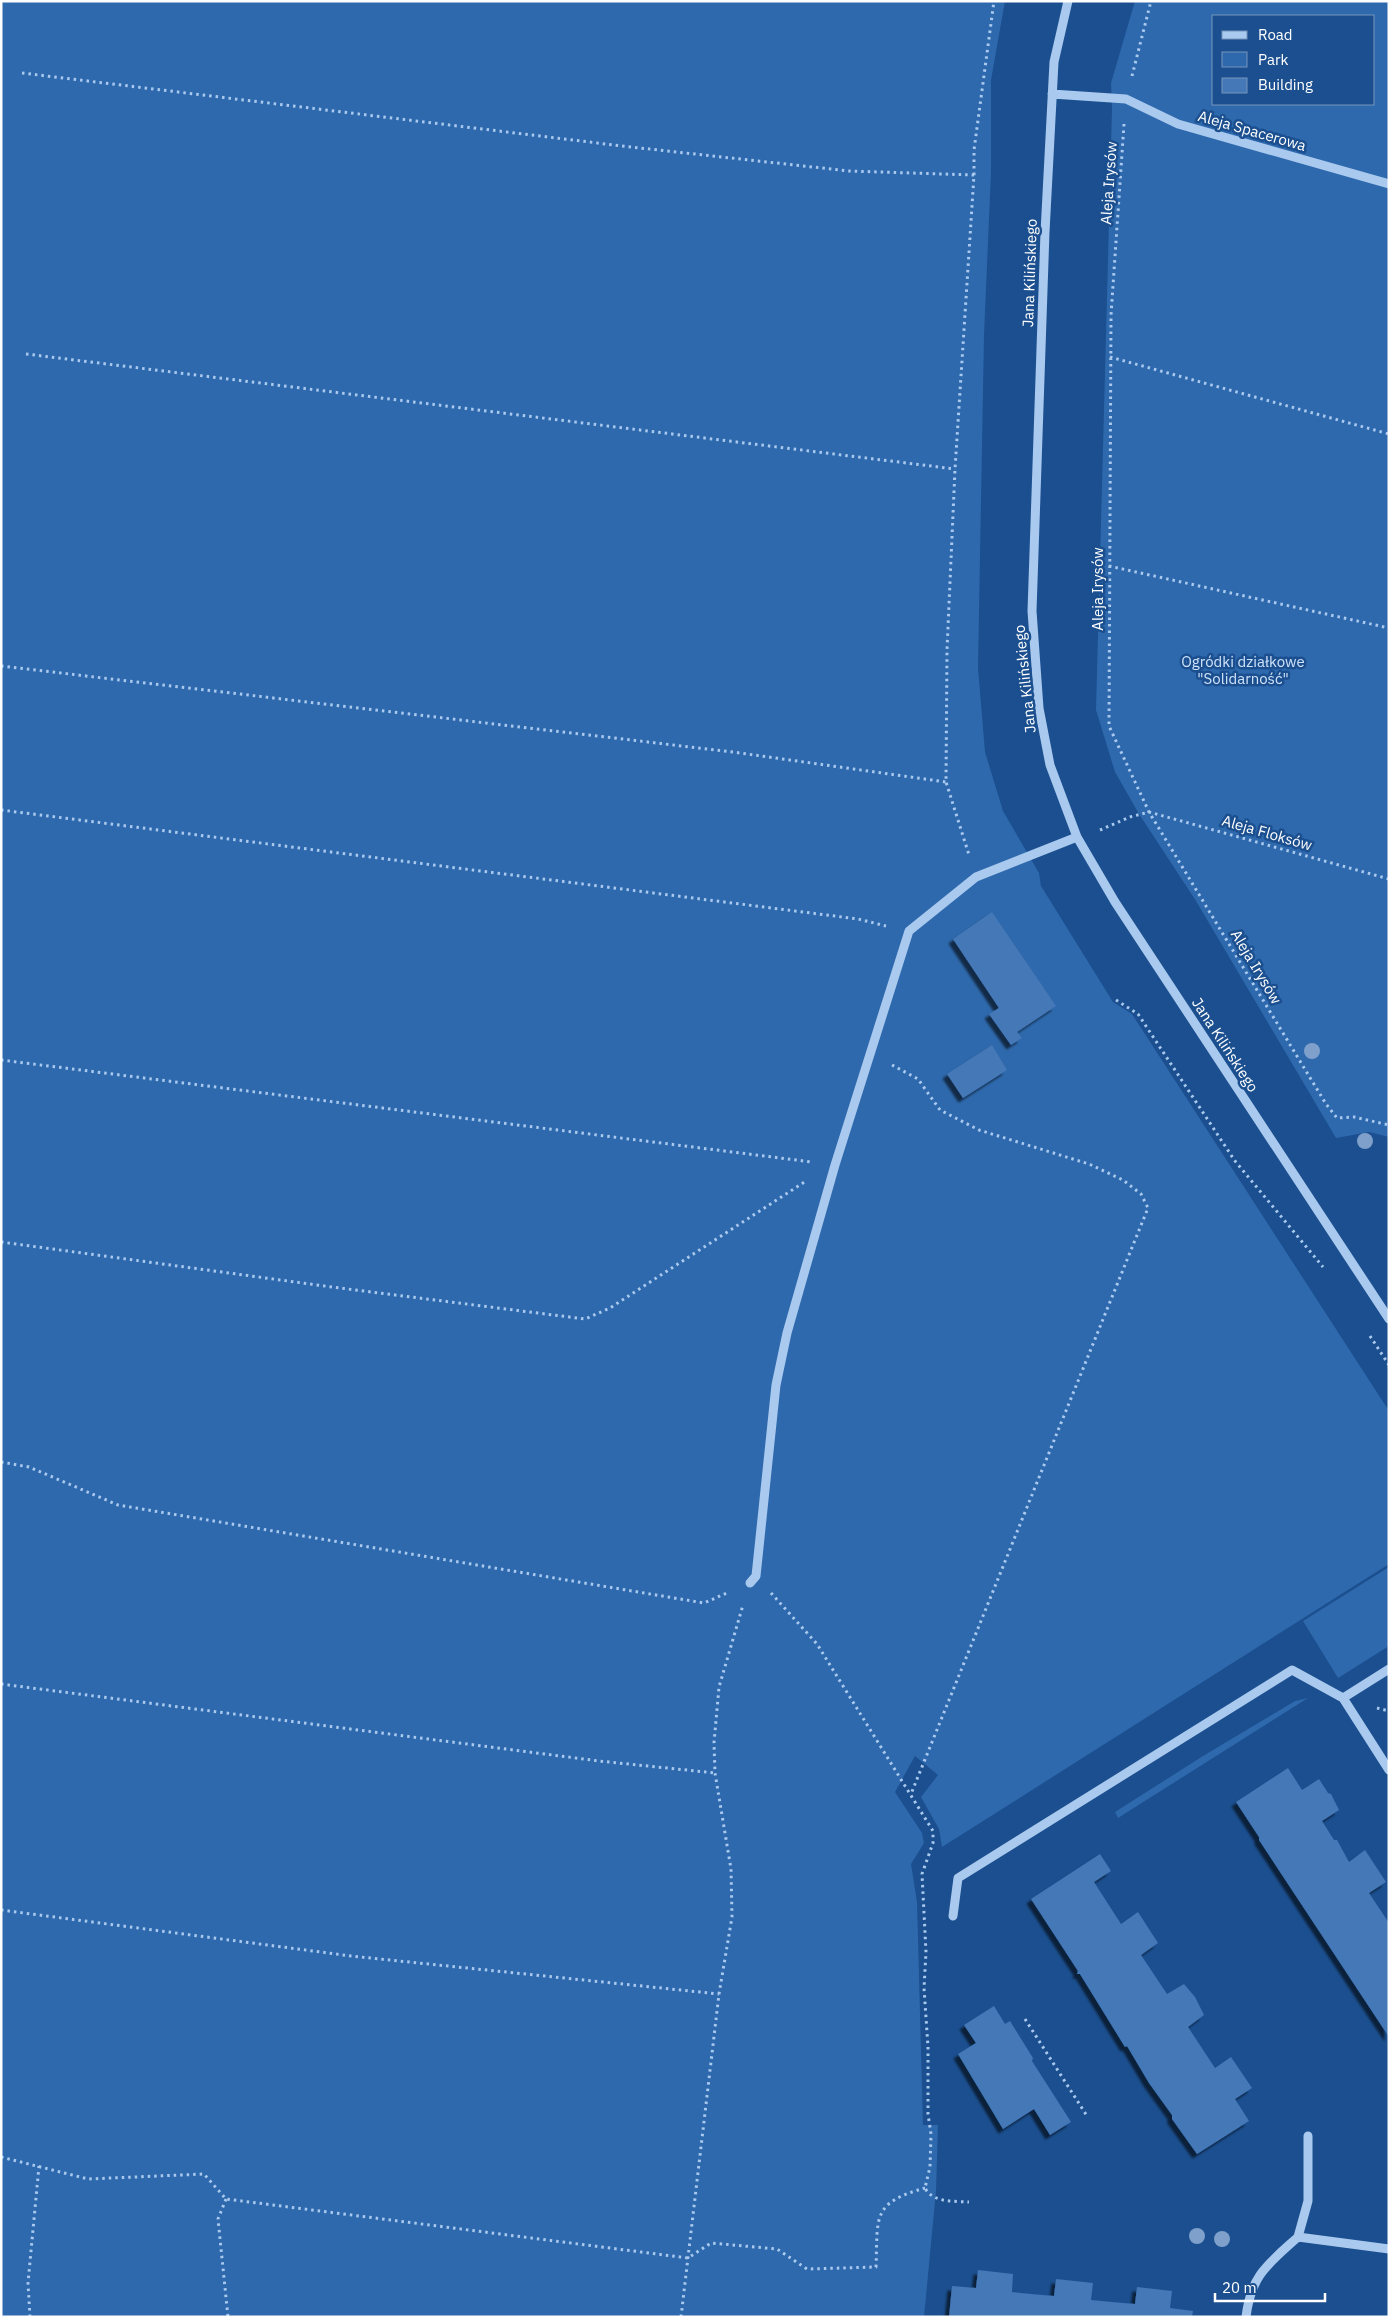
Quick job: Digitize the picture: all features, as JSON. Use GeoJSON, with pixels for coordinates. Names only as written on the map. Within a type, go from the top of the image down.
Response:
{"type":"FeatureCollection","features":[{"type":"Feature","properties":{"kind":"street","name":"Jana Kilińskiego"},"geometry":{"type":"LineString","coordinates":[[1068,1],[1054,62],[1052,94],[1045,232],[1032,611],[1041,718],[1050,765],[1077,837],[1115,902],[1389,1319]]}},
{"type":"Feature","properties":{"kind":"street","name":"Aleja Spacerowa"},"geometry":{"type":"LineString","coordinates":[[1052,94],[1112,96],[1126,99],[1178,124],[1389,184]]}},
{"type":"Feature","properties":{"kind":"street"},"geometry":{"type":"LineString","coordinates":[[753,1580],[776,1385],[787,1333],[834,1165],[909,931],[976,877],[1077,837]]}},
{"type":"Feature","properties":{"kind":"street"},"geometry":{"type":"LineString","coordinates":[[1343,1698],[1389,1669]]}},
{"type":"Feature","properties":{"kind":"street"},"geometry":{"type":"LineString","coordinates":[[953,1916],[958,1878],[1292,1670],[1343,1698],[1389,1770]]}},
{"type":"Feature","properties":{"kind":"street"},"geometry":{"type":"LineString","coordinates":[[1246,2317],[1248,2296],[1262,2270],[1298,2237],[1308,2202],[1308,2136]]}},
{"type":"Feature","properties":{"kind":"street"},"geometry":{"type":"LineString","coordinates":[[1298,2237],[1389,2250]]}},
{"type":"Feature","properties":{"kind":"path"},"geometry":{"type":"LineString","coordinates":[[976,877],[946,782],[947,650],[955,469],[974,150],[994,1]]}},
{"type":"Feature","properties":{"kind":"path","name":"Aleja Irysów"},"geometry":{"type":"LineString","coordinates":[[1151,1],[1126,99],[1110,315],[1109,726],[1149,812],[1326,1104],[1337,1118],[1354,1117],[1389,1125]]}},
{"type":"Feature","properties":{"kind":"path"},"geometry":{"type":"LineString","coordinates":[[22,73],[622,146],[849,171],[974,175]]}},
{"type":"Feature","properties":{"kind":"path"},"geometry":{"type":"LineString","coordinates":[[26,354],[955,469]]}},
{"type":"Feature","properties":{"kind":"path"},"geometry":{"type":"LineString","coordinates":[[1110,357],[1389,434]]}},
{"type":"Feature","properties":{"kind":"path"},"geometry":{"type":"LineString","coordinates":[[1109,566],[1389,628]]}},
{"type":"Feature","properties":{"kind":"path"},"geometry":{"type":"LineString","coordinates":[[1,666],[723,751],[946,782]]}},
{"type":"Feature","properties":{"kind":"path"},"geometry":{"type":"LineString","coordinates":[[1,810],[858,919],[909,931]]}},
{"type":"Feature","properties":{"kind":"path","name":"Aleja Floksów"},"geometry":{"type":"LineString","coordinates":[[1077,837],[1099,831],[1139,814],[1149,812],[1389,879]]}},
{"type":"Feature","properties":{"kind":"path"},"geometry":{"type":"LineString","coordinates":[[1116,1000],[1138,1014],[1235,1161],[1325,1268]]}},
{"type":"Feature","properties":{"kind":"path"},"geometry":{"type":"LineString","coordinates":[[870,1055],[918,1079],[940,1110],[980,1130],[1089,1164],[1123,1180],[1141,1194],[1148,1208],[911,1794]]}},
{"type":"Feature","properties":{"kind":"path"},"geometry":{"type":"LineString","coordinates":[[1,1060],[834,1165]]}},
{"type":"Feature","properties":{"kind":"path"},"geometry":{"type":"LineString","coordinates":[[1,1242],[66,1249],[332,1288],[585,1319],[610,1308],[796,1187],[834,1165]]}},
{"type":"Feature","properties":{"kind":"path"},"geometry":{"type":"LineString","coordinates":[[1365,1329],[1389,1365]]}},
{"type":"Feature","properties":{"kind":"path"},"geometry":{"type":"LineString","coordinates":[[1,1462],[29,1467],[118,1505],[704,1603],[753,1580]]}},
{"type":"Feature","properties":{"kind":"path"},"geometry":{"type":"LineString","coordinates":[[753,1580],[817,1644],[933,1831],[933,1843],[922,1874],[926,1952],[924,1988],[928,2046],[928,2114],[931,2134],[930,2167],[925,2188],[929,2195],[939,2199],[969,2202]]}},
{"type":"Feature","properties":{"kind":"path"},"geometry":{"type":"LineString","coordinates":[[681,2317],[720,1994],[732,1917],[731,1869],[715,1773],[714,1743],[720,1687],[753,1580]]}},
{"type":"Feature","properties":{"kind":"path"},"geometry":{"type":"LineString","coordinates":[[1,1684],[715,1773]]}},
{"type":"Feature","properties":{"kind":"path"},"geometry":{"type":"LineString","coordinates":[[1,1910],[351,1956],[720,1994]]}},
{"type":"Feature","properties":{"kind":"path"},"geometry":{"type":"LineString","coordinates":[[1025,2019],[1087,2116]]}},
{"type":"Feature","properties":{"kind":"path"},"geometry":{"type":"LineString","coordinates":[[1,2157],[88,2179],[116,2176],[204,2174],[226,2199],[688,2258],[711,2243],[777,2248],[807,2269],[876,2267],[878,2221],[883,2209],[891,2201],[902,2195],[925,2188]]}},
{"type":"Feature","properties":{"kind":"path"},"geometry":{"type":"LineString","coordinates":[[30,2317],[28,2283],[39,2166]]}},
{"type":"Feature","properties":{"kind":"path"},"geometry":{"type":"LineString","coordinates":[[226,2199],[218,2219],[228,2317]]}},
{"type":"Feature","properties":{"kind":"green space"},"geometry":{"type":"Polygon","coordinates":[[[1,1],[1005,1],[991,80],[991,172],[984,335],[978,668],[985,752],[1003,811],[1039,873],[1041,886],[1113,1002],[1132,1014],[1389,1411],[1389,1564],[942,1847],[939,1829],[921,1797],[938,1775],[915,1756],[895,1792],[922,1833],[924,1843],[911,1864],[917,1902],[923,2125],[938,2125],[936,2191],[924,2317],[1,2317],[1,1]]]}},
{"type":"Feature","properties":{"kind":"green space","name":"Ogródki działkowe \"Solidarność\""},"geometry":{"type":"Polygon","coordinates":[[[1135,1],[1389,1],[1389,1137],[1369,1132],[1336,1138],[1196,901],[1139,814],[1115,772],[1096,710],[1112,109],[1111,83],[1135,1]]]}},
{"type":"Feature","properties":{"kind":"green space"},"geometry":{"type":"Polygon","coordinates":[[[1389,1567],[1389,1646],[1338,1678],[1303,1621],[1389,1567]]]}},
{"type":"Feature","properties":{"kind":"green space"},"geometry":{"type":"Polygon","coordinates":[[[1308,1698],[1118,1818],[1115,1812],[1203,1756],[1295,1701],[1308,1698]]]}},
{"type":"Feature","properties":{"kind":"building"},"geometry":{"type":"Polygon","coordinates":[[[992,912],[1056,1006],[1017,1032],[1022,1038],[1011,1045],[989,1014],[999,1008],[953,939],[992,912]]]}},
{"type":"Feature","properties":{"kind":"building"},"geometry":{"type":"Polygon","coordinates":[[[992,1045],[1007,1070],[963,1098],[947,1074],[992,1045]]]}},
{"type":"Feature","properties":{"kind":"building"},"geometry":{"type":"Polygon","coordinates":[[[1288,1768],[1302,1790],[1319,1779],[1328,1793],[1331,1794],[1339,1810],[1322,1821],[1334,1840],[1337,1840],[1349,1862],[1365,1850],[1386,1882],[1369,1893],[1389,1923],[1389,2037],[1236,1802],[1288,1768]]]}},
{"type":"Feature","properties":{"kind":"building"},"geometry":{"type":"Polygon","coordinates":[[[1100,1854],[1111,1871],[1094,1882],[1121,1924],[1138,1912],[1158,1943],[1141,1955],[1167,1994],[1184,1984],[1195,1997],[1204,2015],[1188,2027],[1215,2068],[1231,2057],[1252,2088],[1235,2099],[1249,2121],[1197,2154],[1172,2119],[1172,2115],[1149,2083],[1127,2046],[1125,2047],[1080,1974],[1077,1974],[1078,1971],[1031,1899],[1100,1854]]]}},
{"type":"Feature","properties":{"kind":"building"},"geometry":{"type":"Polygon","coordinates":[[[994,2006],[1005,2024],[1010,2021],[1033,2058],[1032,2061],[1071,2122],[1050,2135],[1034,2109],[1003,2129],[958,2054],[976,2043],[964,2025],[994,2006]]]}},
{"type":"Feature","properties":{"kind":"building"},"geometry":{"type":"Polygon","coordinates":[[[978,2270],[1013,2274],[1012,2292],[1054,2296],[1056,2279],[1093,2283],[1091,2300],[1135,2304],[1137,2287],[1172,2291],[1170,2308],[1193,2311],[1192,2317],[949,2317],[952,2286],[976,2288],[978,2270]]]}}]}
